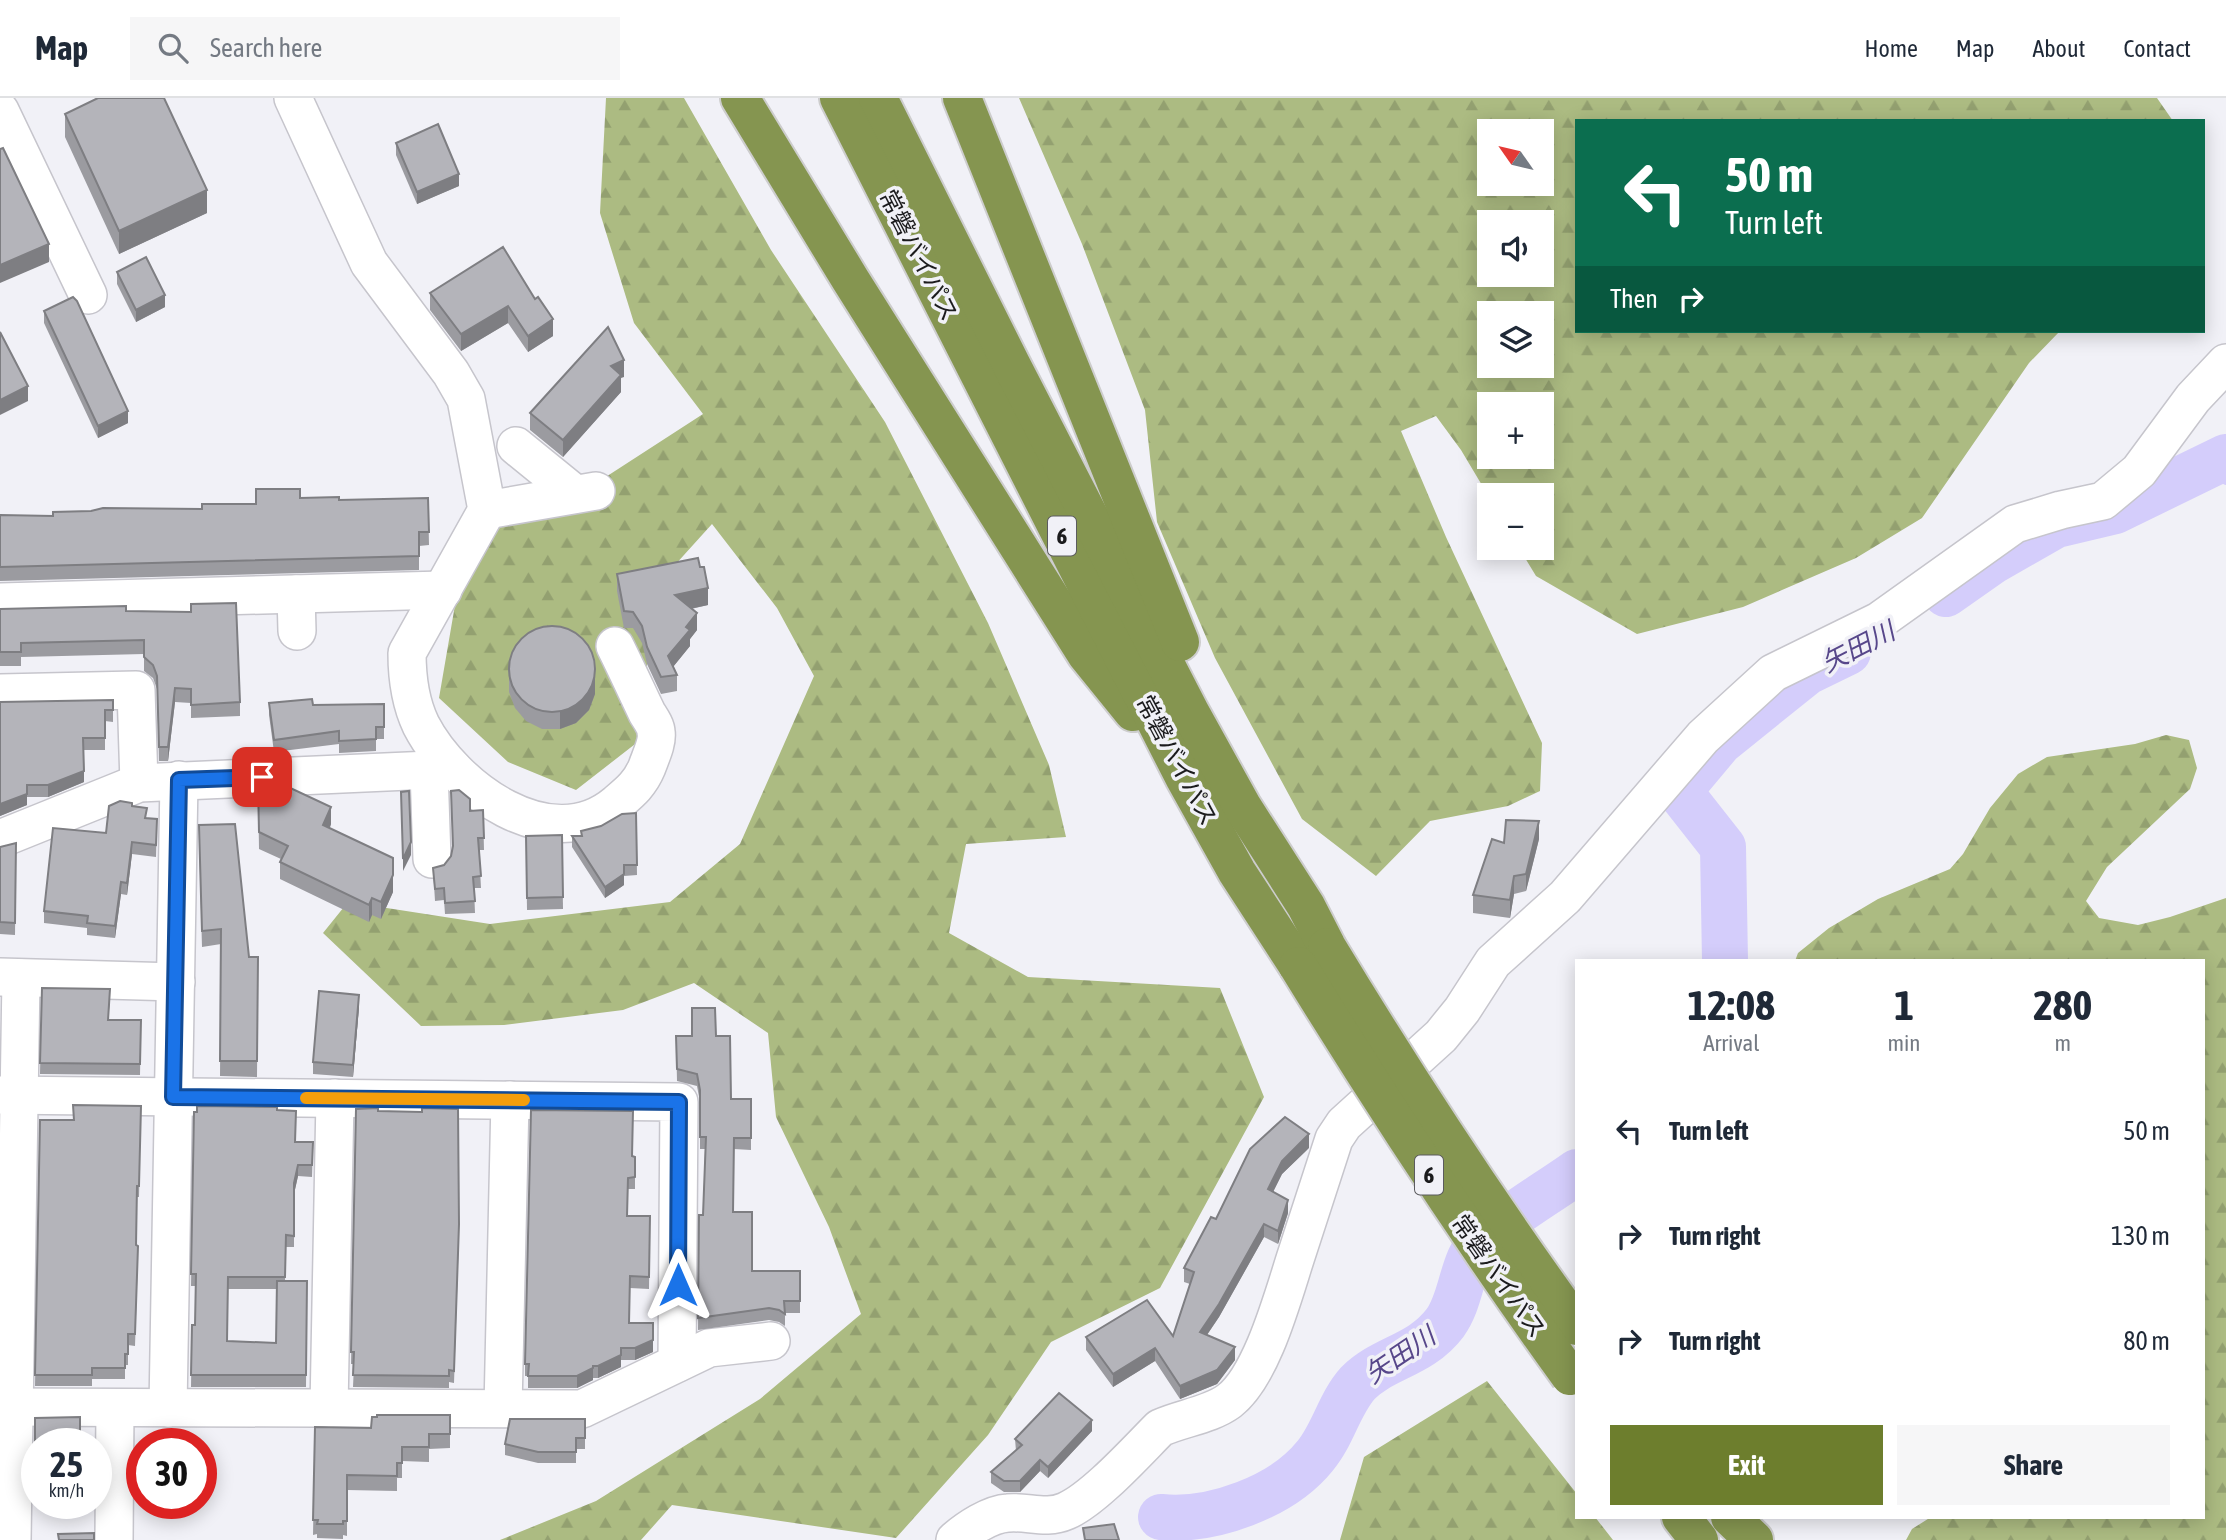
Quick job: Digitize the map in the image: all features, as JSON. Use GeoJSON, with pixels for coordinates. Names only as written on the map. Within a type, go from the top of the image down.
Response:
{"type":"FeatureCollection","features":[{"type":"Feature","properties":{"kind":"highway"},"geometry":{"type":"LineString","coordinates":[[740,98],[850,279],[1086,654],[1184,777]]}},
{"type":"Feature","properties":{"kind":"highway","name":"常磐バイパス"},"geometry":{"type":"LineString","coordinates":[[839,98],[1184,777],[1237,872],[1313,956],[1395,1060],[1575,1323]]}},
{"type":"Feature","properties":{"kind":"highway","name":"常磐バイパス"},"geometry":{"type":"LineString","coordinates":[[878,98],[1011,365],[1190,712],[1242,806],[1306,906],[1313,956],[1421,1162],[1573,1381]]}},
{"type":"Feature","properties":{"kind":"highway"},"geometry":{"type":"LineString","coordinates":[[962,98],[1170,621],[1228,740],[1263,799],[1306,906]]}},
{"type":"Feature","properties":{"kind":"highway"},"geometry":{"type":"LineString","coordinates":[[1731,1519],[1747,1540]]}},
{"type":"Feature","properties":{"kind":"highway"},"geometry":{"type":"LineString","coordinates":[[1731,1519],[1754,1540]]}},
{"type":"Feature","properties":{"kind":"street"},"geometry":{"type":"LineString","coordinates":[[293,98],[369,263],[451,373],[467,399],[486,510],[407,653],[412,704],[421,725],[437,750],[441,770],[432,859]]}},
{"type":"Feature","properties":{"kind":"street"},"geometry":{"type":"LineString","coordinates":[[0,111],[88,295]]}},
{"type":"Feature","properties":{"kind":"street"},"geometry":{"type":"LineString","coordinates":[[955,1540],[982,1522],[1006,1513],[1050,1517],[1066,1511],[1083,1502],[1160,1428],[1216,1408],[1242,1390],[1259,1361],[1290,1276],[1334,1139],[1344,1124],[1441,1036],[1462,1010],[1493,962],[1573,888],[1703,737],[1773,673],[1878,621],[2015,524],[2103,501],[2139,471],[2193,398],[2226,363]]}},
{"type":"Feature","properties":{"kind":"street"},"geometry":{"type":"LineString","coordinates":[[486,510],[586,493],[516,446]]}},
{"type":"Feature","properties":{"kind":"street"},"geometry":{"type":"LineString","coordinates":[[0,602],[443,590]]}},
{"type":"Feature","properties":{"kind":"street"},"geometry":{"type":"LineString","coordinates":[[296,594],[297,631]]}},
{"type":"Feature","properties":{"kind":"street"},"geometry":{"type":"LineString","coordinates":[[0,839],[139,783],[441,770],[506,809],[527,817],[551,823],[581,821],[605,813],[640,782],[657,732],[615,646]]}},
{"type":"Feature","properties":{"kind":"street"},"geometry":{"type":"LineString","coordinates":[[0,693],[136,690],[139,783]]}},
{"type":"Feature","properties":{"kind":"street"},"geometry":{"type":"LineString","coordinates":[[168,1408],[179,780]]}},
{"type":"Feature","properties":{"kind":"street"},"geometry":{"type":"LineString","coordinates":[[12,1540],[7,1407],[10,977],[176,982]]}},
{"type":"Feature","properties":{"kind":"street"},"geometry":{"type":"LineString","coordinates":[[9,1095],[679,1102],[677,1363]]}},
{"type":"Feature","properties":{"kind":"street"},"geometry":{"type":"LineString","coordinates":[[329,1408],[335,1098]]}},
{"type":"Feature","properties":{"kind":"street"},"geometry":{"type":"LineString","coordinates":[[503,1408],[510,1100]]}},
{"type":"Feature","properties":{"kind":"street"},"geometry":{"type":"LineString","coordinates":[[7,1407],[582,1409],[709,1348],[771,1341]]}},
{"type":"Feature","properties":{"kind":"street"},"geometry":{"type":"LineString","coordinates":[[114,1540],[115,1408]]}},
{"type":"Feature","properties":{"kind":"green space"},"geometry":{"type":"Polygon","coordinates":[[[606,98],[684,98],[771,250],[885,422],[988,623],[1049,765],[1066,837],[966,844],[949,933],[1028,977],[1220,988],[1264,1097],[1160,1288],[1051,1342],[988,1435],[896,1538],[672,1505],[641,1540],[500,1540],[596,1501],[760,1399],[861,1314],[829,1227],[776,1117],[768,1033],[694,983],[623,1010],[504,1025],[421,1026],[323,933],[348,902],[490,924],[670,902],[740,844],[814,676],[777,608],[712,524],[646,597],[648,734],[576,790],[508,762],[439,698],[460,576],[521,491],[581,493],[703,414],[634,323],[600,213],[606,98]]]}},
{"type":"Feature","properties":{"kind":"green space"},"geometry":{"type":"Polygon","coordinates":[[[1019,98],[2157,98],[2172,119],[1575,119],[1575,333],[2058,333],[2029,363],[1922,518],[1856,558],[1743,607],[1637,634],[1536,576],[1526,560],[1554,560],[1554,483],[1481,483],[1436,416],[1401,431],[1446,537],[1542,743],[1540,791],[1508,806],[1430,821],[1376,876],[1302,819],[1215,658],[1157,522],[1145,410],[1082,244],[1019,98]]]}},
{"type":"Feature","properties":{"kind":"green space"},"geometry":{"type":"Polygon","coordinates":[[[2166,735],[2189,740],[2197,768],[2190,789],[2107,867],[2086,901],[2099,918],[2138,925],[2226,898],[2226,1540],[1906,1540],[1912,1529],[1928,1519],[2205,1519],[2205,959],[1796,959],[1798,953],[1829,928],[1878,899],[1950,869],[1963,854],[1990,808],[2018,774],[2047,757],[2135,744],[2166,735]]]}},
{"type":"Feature","properties":{"kind":"green space"},"geometry":{"type":"Polygon","coordinates":[[[1487,1381],[1575,1491],[1575,1519],[1597,1519],[1613,1540],[1340,1540],[1364,1457],[1487,1381]]]}},
{"type":"Feature","properties":{"kind":"building"},"geometry":{"type":"Polygon","coordinates":[[[98,98],[164,98],[207,190],[119,231],[65,114],[98,98]]]}},
{"type":"Feature","properties":{"kind":"building"},"geometry":{"type":"Polygon","coordinates":[[[438,124],[459,174],[417,192],[396,143],[438,124]]]}},
{"type":"Feature","properties":{"kind":"building"},"geometry":{"type":"Polygon","coordinates":[[[3,148],[49,244],[0,265],[0,149],[3,148]]]}},
{"type":"Feature","properties":{"kind":"building"},"geometry":{"type":"Polygon","coordinates":[[[503,247],[535,299],[538,297],[553,319],[528,336],[508,306],[461,334],[430,293],[503,247]]]}},
{"type":"Feature","properties":{"kind":"building"},"geometry":{"type":"Polygon","coordinates":[[[146,257],[165,295],[136,310],[117,272],[146,257]]]}},
{"type":"Feature","properties":{"kind":"building"},"geometry":{"type":"Polygon","coordinates":[[[73,297],[128,411],[98,426],[44,311],[73,297]]]}},
{"type":"Feature","properties":{"kind":"building"},"geometry":{"type":"Polygon","coordinates":[[[608,327],[624,360],[611,366],[621,375],[563,440],[530,413],[608,327]]]}},
{"type":"Feature","properties":{"kind":"building"},"geometry":{"type":"Polygon","coordinates":[[[0,332],[28,386],[0,400],[0,332]]]}},
{"type":"Feature","properties":{"kind":"building"},"geometry":{"type":"Polygon","coordinates":[[[256,489],[300,489],[300,498],[428,498],[429,532],[419,532],[419,556],[0,567],[0,515],[53,516],[53,512],[103,508],[202,509],[202,504],[256,504],[256,489]]]}},
{"type":"Feature","properties":{"kind":"building"},"geometry":{"type":"Polygon","coordinates":[[[698,558],[700,567],[704,567],[708,588],[675,595],[697,613],[686,627],[690,630],[668,656],[677,675],[661,677],[647,647],[642,626],[633,612],[624,611],[617,574],[698,558]]]}},
{"type":"Feature","properties":{"kind":"building"},"geometry":{"type":"Polygon","coordinates":[[[236,603],[240,702],[191,705],[191,689],[175,688],[168,747],[159,747],[157,676],[153,665],[144,657],[144,640],[21,643],[21,652],[0,652],[0,609],[126,606],[126,611],[191,612],[191,604],[236,603]]]}},
{"type":"Feature","properties":{"kind":"building"},"geometry":{"type":"Polygon","coordinates":[[[552,626],[576,633],[588,645],[595,669],[588,693],[576,705],[552,712],[528,705],[516,693],[509,669],[516,645],[528,633],[552,626]]]}},
{"type":"Feature","properties":{"kind":"building"},"geometry":{"type":"Polygon","coordinates":[[[312,699],[313,705],[384,704],[384,727],[376,727],[376,739],[339,741],[339,731],[274,740],[269,703],[312,699]]]}},
{"type":"Feature","properties":{"kind":"building"},"geometry":{"type":"Polygon","coordinates":[[[113,700],[113,710],[105,710],[105,738],[83,738],[84,771],[48,785],[27,785],[27,794],[0,804],[0,702],[113,700]]]}},
{"type":"Feature","properties":{"kind":"building"},"geometry":{"type":"Polygon","coordinates":[[[258,784],[284,785],[331,807],[323,825],[393,858],[393,875],[381,902],[372,898],[369,905],[280,862],[288,846],[259,832],[258,784]]]}},
{"type":"Feature","properties":{"kind":"building"},"geometry":{"type":"Polygon","coordinates":[[[459,790],[470,799],[470,811],[483,810],[484,838],[478,838],[481,876],[473,877],[475,901],[445,903],[444,888],[435,889],[433,868],[444,865],[451,856],[451,791],[459,790]]]}},
{"type":"Feature","properties":{"kind":"building"},"geometry":{"type":"Polygon","coordinates":[[[409,791],[411,842],[403,859],[401,792],[409,791]]]}},
{"type":"Feature","properties":{"kind":"building"},"geometry":{"type":"Polygon","coordinates":[[[120,801],[147,808],[145,818],[157,819],[156,845],[132,842],[127,883],[121,882],[115,926],[87,923],[88,916],[44,911],[53,828],[106,833],[109,806],[120,801]]]}},
{"type":"Feature","properties":{"kind":"building"},"geometry":{"type":"Polygon","coordinates":[[[636,813],[637,865],[624,865],[624,874],[605,887],[572,836],[582,836],[581,831],[601,826],[622,814],[636,813]]]}},
{"type":"Feature","properties":{"kind":"building"},"geometry":{"type":"Polygon","coordinates":[[[1506,820],[1539,821],[1526,874],[1514,876],[1510,900],[1473,895],[1492,839],[1504,843],[1506,820]]]}},
{"type":"Feature","properties":{"kind":"building"},"geometry":{"type":"Polygon","coordinates":[[[235,824],[249,957],[258,957],[257,1061],[220,1061],[221,929],[202,931],[199,825],[235,824]]]}},
{"type":"Feature","properties":{"kind":"building"},"geometry":{"type":"Polygon","coordinates":[[[562,835],[563,897],[527,898],[526,836],[562,835]]]}},
{"type":"Feature","properties":{"kind":"building"},"geometry":{"type":"Polygon","coordinates":[[[16,843],[15,923],[0,922],[0,847],[16,843]]]}},
{"type":"Feature","properties":{"kind":"building"},"geometry":{"type":"Polygon","coordinates":[[[42,988],[110,989],[108,1020],[141,1020],[140,1064],[40,1063],[42,988]]]}},
{"type":"Feature","properties":{"kind":"building"},"geometry":{"type":"Polygon","coordinates":[[[319,991],[359,995],[353,1065],[313,1062],[319,991]]]}},
{"type":"Feature","properties":{"kind":"building"},"geometry":{"type":"Polygon","coordinates":[[[692,1008],[715,1008],[716,1036],[730,1036],[731,1099],[751,1099],[751,1138],[734,1138],[733,1212],[752,1212],[752,1271],[800,1271],[800,1301],[784,1301],[785,1314],[769,1308],[698,1318],[699,1215],[703,1215],[706,1137],[700,1137],[700,1090],[697,1074],[677,1069],[676,1036],[692,1036],[692,1008]]]}},
{"type":"Feature","properties":{"kind":"building"},"geometry":{"type":"Polygon","coordinates":[[[73,1105],[141,1106],[135,1334],[128,1334],[125,1368],[92,1368],[92,1375],[35,1375],[40,1120],[74,1120],[73,1105]]]}},
{"type":"Feature","properties":{"kind":"building"},"geometry":{"type":"Polygon","coordinates":[[[197,1106],[277,1107],[277,1110],[296,1111],[295,1142],[313,1142],[312,1165],[298,1165],[294,1183],[294,1236],[286,1235],[285,1277],[228,1277],[227,1341],[276,1343],[277,1281],[307,1281],[306,1375],[191,1375],[192,1325],[195,1325],[196,1274],[191,1274],[194,1112],[197,1112],[197,1106]]]}},
{"type":"Feature","properties":{"kind":"building"},"geometry":{"type":"Polygon","coordinates":[[[378,1108],[378,1111],[422,1112],[422,1108],[458,1109],[459,1224],[454,1371],[449,1370],[449,1376],[353,1375],[354,1352],[351,1352],[356,1109],[378,1108]]]}},
{"type":"Feature","properties":{"kind":"building"},"geometry":{"type":"Polygon","coordinates":[[[531,1110],[633,1111],[632,1156],[635,1157],[635,1177],[628,1178],[627,1216],[650,1216],[649,1277],[630,1276],[629,1323],[653,1323],[653,1340],[635,1348],[621,1348],[621,1355],[593,1366],[577,1376],[528,1376],[529,1364],[525,1364],[531,1110]]]}},
{"type":"Feature","properties":{"kind":"building"},"geometry":{"type":"Polygon","coordinates":[[[1285,1117],[1309,1134],[1282,1161],[1268,1189],[1288,1200],[1278,1231],[1264,1224],[1200,1332],[1235,1347],[1217,1370],[1180,1386],[1155,1348],[1113,1374],[1086,1337],[1147,1300],[1173,1336],[1194,1272],[1184,1268],[1211,1217],[1216,1219],[1250,1149],[1285,1117]]]}},
{"type":"Feature","properties":{"kind":"building"},"geometry":{"type":"Polygon","coordinates":[[[1059,1393],[1092,1420],[1048,1467],[1040,1460],[1020,1481],[1004,1481],[991,1472],[1022,1445],[1015,1439],[1059,1393]]]}},
{"type":"Feature","properties":{"kind":"building"},"geometry":{"type":"Polygon","coordinates":[[[450,1415],[450,1434],[429,1434],[429,1447],[402,1447],[402,1463],[397,1463],[397,1476],[347,1475],[347,1521],[343,1521],[343,1524],[317,1524],[318,1520],[313,1520],[315,1427],[371,1428],[372,1417],[450,1415]]]}},
{"type":"Feature","properties":{"kind":"building"},"geometry":{"type":"Polygon","coordinates":[[[80,1417],[80,1428],[35,1428],[35,1418],[80,1417]]]}},
{"type":"Feature","properties":{"kind":"building"},"geometry":{"type":"Polygon","coordinates":[[[510,1419],[585,1419],[585,1438],[576,1438],[576,1452],[538,1452],[505,1444],[510,1419]]]}},
{"type":"Feature","properties":{"kind":"building"},"geometry":{"type":"Polygon","coordinates":[[[1114,1524],[1119,1540],[1085,1540],[1083,1528],[1114,1524]]]}},
{"type":"Feature","properties":{"kind":"building"},"geometry":{"type":"Polygon","coordinates":[[[94,1533],[94,1540],[59,1540],[58,1534],[94,1533]]]}},
{"type":"Feature","properties":{"kind":"waterway","name":"矢田川"},"geometry":{"type":"LineString","coordinates":[[1946,594],[1993,561],[2056,525],[2115,511],[2226,457]]}},
{"type":"Feature","properties":{"kind":"waterway"},"geometry":{"type":"LineString","coordinates":[[2220,461],[2226,481]]}},
{"type":"Feature","properties":{"kind":"waterway","name":"矢田川"},"geometry":{"type":"LineString","coordinates":[[1725,959],[1723,847],[1679,791],[1720,742],[1807,672],[1848,652]]}},
{"type":"Feature","properties":{"kind":"waterway","name":"矢田川"},"geometry":{"type":"LineString","coordinates":[[1161,1517],[1202,1515],[1245,1504],[1284,1484],[1301,1471],[1327,1439],[1346,1400],[1358,1383],[1379,1367],[1425,1343],[1445,1323],[1456,1302],[1471,1256],[1485,1237],[1575,1173]]}},
{"type":"Feature","properties":{"kind":"slow traffic"},"geometry":{"type":"LineString","coordinates":[[306,1098],[524,1100]]}},
{"type":"Feature","properties":{"kind":"route"},"geometry":{"type":"LineString","coordinates":[[262,777],[179,780],[173,1097],[679,1102],[678,1285]]}}]}
